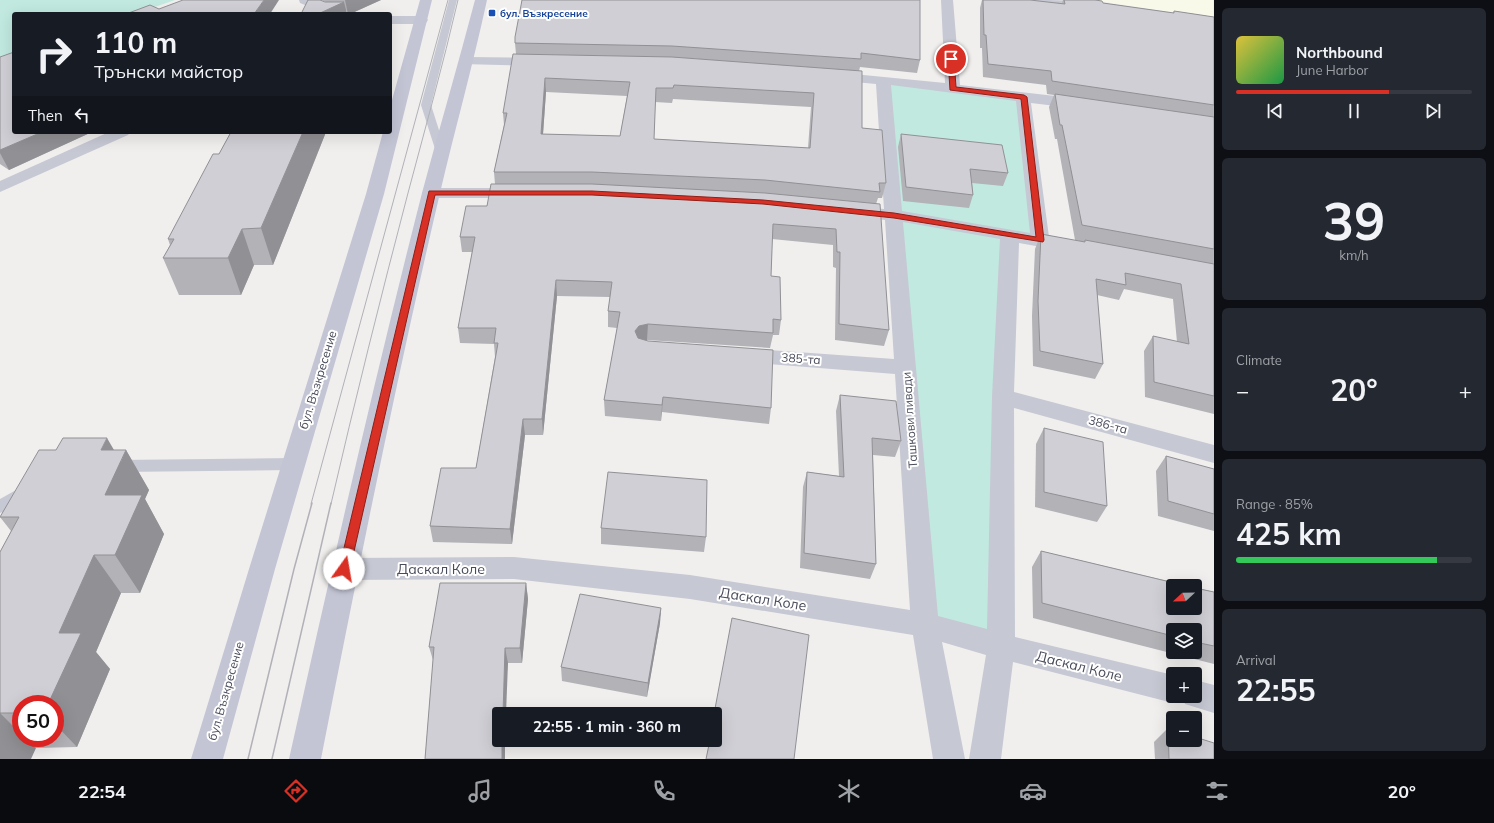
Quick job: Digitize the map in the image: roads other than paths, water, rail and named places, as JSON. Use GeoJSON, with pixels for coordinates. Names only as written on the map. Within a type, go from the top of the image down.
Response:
{"type":"FeatureCollection","features":[{"type":"Feature","properties":{"kind":"main road"},"geometry":{"type":"LineString","coordinates":[[305,759],[344,569],[431,193],[467,61],[481,0]]}},
{"type":"Feature","properties":{"kind":"main road","name":"бул. Възкресение"},"geometry":{"type":"LineString","coordinates":[[392,130],[424,10]]}},
{"type":"Feature","properties":{"kind":"main road","name":"бул. Възкресение"},"geometry":{"type":"LineString","coordinates":[[207,759],[293,464],[375,194],[391,134]]}},
{"type":"Feature","properties":{"kind":"street"},"geometry":{"type":"LineString","coordinates":[[305,0],[335,12]]}},
{"type":"Feature","properties":{"kind":"street"},"geometry":{"type":"LineString","coordinates":[[948,0],[953,89]]}},
{"type":"Feature","properties":{"kind":"street"},"geometry":{"type":"LineString","coordinates":[[1040,0],[1107,8]]}},
{"type":"Feature","properties":{"kind":"street"},"geometry":{"type":"LineString","coordinates":[[392,19],[424,10]]}},
{"type":"Feature","properties":{"kind":"street"},"geometry":{"type":"LineString","coordinates":[[467,61],[556,62]]}},
{"type":"Feature","properties":{"kind":"street"},"geometry":{"type":"LineString","coordinates":[[821,75],[883,80],[1096,106]]}},
{"type":"Feature","properties":{"kind":"street","name":"Ташкови ливади"},"geometry":{"type":"LineString","coordinates":[[883,80],[925,625],[949,759]]}},
{"type":"Feature","properties":{"kind":"street"},"geometry":{"type":"LineString","coordinates":[[1024,97],[1040,240]]}},
{"type":"Feature","properties":{"kind":"street"},"geometry":{"type":"LineString","coordinates":[[0,187],[118,134]]}},
{"type":"Feature","properties":{"kind":"street"},"geometry":{"type":"LineString","coordinates":[[431,193],[537,193]]}},
{"type":"Feature","properties":{"kind":"street"},"geometry":{"type":"LineString","coordinates":[[832,209],[894,216],[1086,249]]}},
{"type":"Feature","properties":{"kind":"street"},"geometry":{"type":"LineString","coordinates":[[984,759],[1001,646],[1003,397],[1010,235]]}},
{"type":"Feature","properties":{"kind":"street","name":"385-та"},"geometry":{"type":"LineString","coordinates":[[726,354],[906,367]]}},
{"type":"Feature","properties":{"kind":"street","name":"386-та"},"geometry":{"type":"LineString","coordinates":[[1003,397],[1214,454]]}},
{"type":"Feature","properties":{"kind":"street","name":"Даскал Коле"},"geometry":{"type":"LineString","coordinates":[[344,569],[522,569],[690,587],[925,625],[1001,646],[1166,687]]}},
{"type":"Feature","properties":{"kind":"street"},"geometry":{"type":"LineString","coordinates":[[1202,696],[1214,699]]}},
{"type":"Feature","properties":{"kind":"lane"},"geometry":{"type":"LineString","coordinates":[[441,152],[426,105],[453,0]]}},
{"type":"Feature","properties":{"kind":"lane"},"geometry":{"type":"LineString","coordinates":[[100,466],[293,464]]}},
{"type":"Feature","properties":{"kind":"lane"},"geometry":{"type":"LineString","coordinates":[[0,506],[41,482]]}},
{"type":"Feature","properties":{"kind":"tram line"},"geometry":{"type":"LineString","coordinates":[[311,504],[448,0]]}},
{"type":"Feature","properties":{"kind":"tram line"},"geometry":{"type":"LineString","coordinates":[[331,504],[378,309],[458,0]]}},
{"type":"Feature","properties":{"kind":"tram line"},"geometry":{"type":"LineString","coordinates":[[248,759],[294,569],[312,503]]}},
{"type":"Feature","properties":{"kind":"tram line"},"geometry":{"type":"LineString","coordinates":[[272,759],[331,503]]}},
{"type":"Feature","properties":{"kind":"place","name":"бул. Възкресение"},"geometry":{"type":"Point","coordinates":[492,13]}}]}
